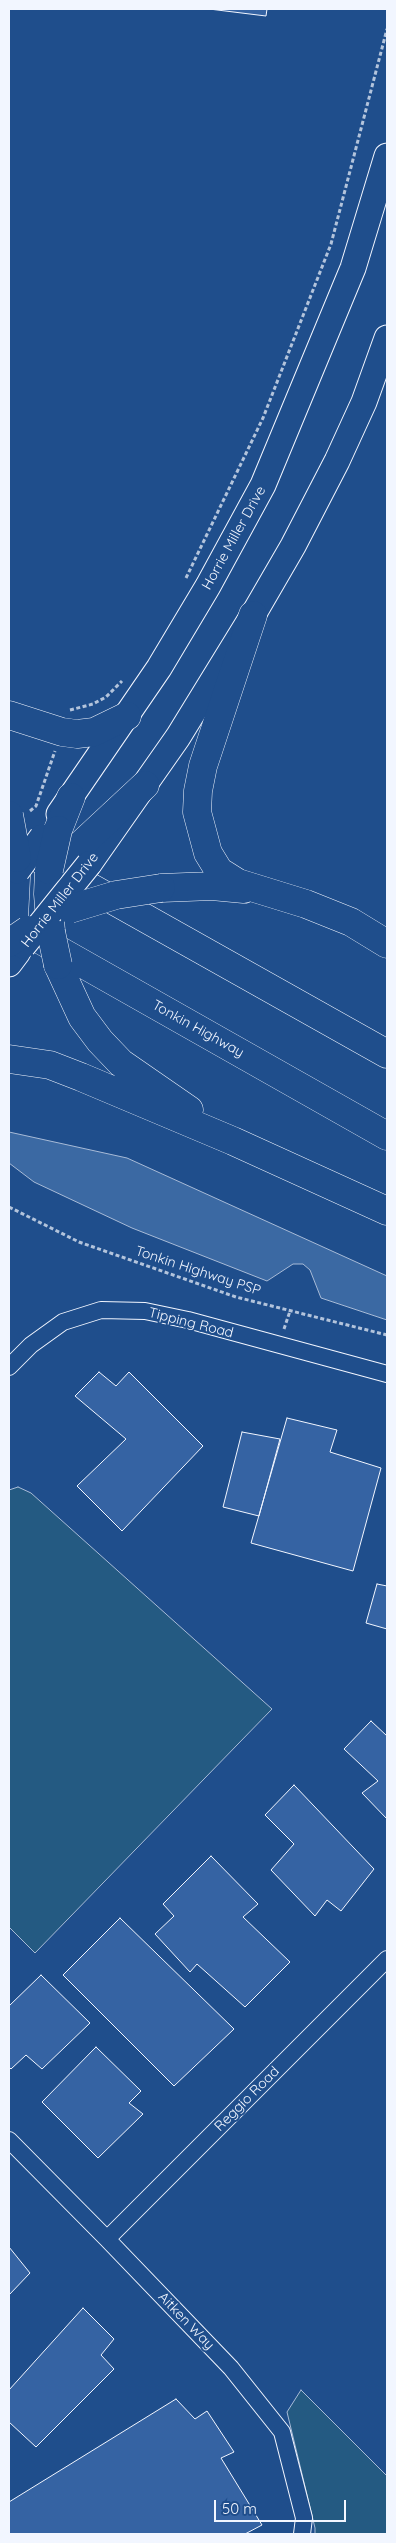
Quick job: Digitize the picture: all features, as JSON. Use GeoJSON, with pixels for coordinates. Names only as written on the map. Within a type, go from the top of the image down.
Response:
{"type":"FeatureCollection","features":[{"type":"Feature","properties":{"kind":"highway"},"geometry":{"type":"LineString","coordinates":[[253,615],[203,766],[198,791],[197,812],[208,853],[219,871],[238,883],[260,892]]}},
{"type":"Feature","properties":{"kind":"highway"},"geometry":{"type":"LineString","coordinates":[[9,716],[62,732],[77,734],[94,732],[126,716]]}},
{"type":"Feature","properties":{"kind":"highway"},"geometry":{"type":"LineString","coordinates":[[12,895],[49,874],[90,847],[145,785]]}},
{"type":"Feature","properties":{"kind":"highway"},"geometry":{"type":"LineString","coordinates":[[71,798],[54,828],[47,919],[58,964],[75,1002],[100,1041],[121,1063],[233,1141]]}},
{"type":"Feature","properties":{"kind":"highway"},"geometry":{"type":"LineString","coordinates":[[9,935],[17,858],[18,814]]}},
{"type":"Feature","properties":{"kind":"highway"},"geometry":{"type":"LineString","coordinates":[[9,842],[387,1054]]}},
{"type":"Feature","properties":{"kind":"highway"},"geometry":{"type":"LineString","coordinates":[[9,943],[47,919],[92,902],[140,890],[212,886],[260,892],[306,904],[351,922],[387,944]]}},
{"type":"Feature","properties":{"kind":"highway","name":"Tonkin Highway"},"geometry":{"type":"LineString","coordinates":[[12,895],[387,1136]]}},
{"type":"Feature","properties":{"kind":"highway"},"geometry":{"type":"LineString","coordinates":[[9,1059],[50,1065],[233,1141],[387,1210]]}},
{"type":"Feature","properties":{"kind":"main road","name":"Horrie Miller Drive"},"geometry":{"type":"LineString","coordinates":[[71,798],[159,668],[208,586],[263,486],[353,268],[387,156]]}},
{"type":"Feature","properties":{"kind":"main road"},"geometry":{"type":"LineString","coordinates":[[145,785],[178,737],[253,615],[308,518],[364,402],[387,338]]}},
{"type":"Feature","properties":{"kind":"main road"},"geometry":{"type":"LineString","coordinates":[[12,895],[54,828]]}},
{"type":"Feature","properties":{"kind":"main road","name":"Horrie Miller Drive"},"geometry":{"type":"LineString","coordinates":[[9,964],[47,919],[90,847]]}},
{"type":"Feature","properties":{"kind":"street","name":"Tipping Road"},"geometry":{"type":"LineString","coordinates":[[9,1367],[31,1345],[62,1322],[101,1310],[145,1311],[179,1318],[387,1374]]}},
{"type":"Feature","properties":{"kind":"street","name":"Reggio Road"},"geometry":{"type":"LineString","coordinates":[[108,2239],[387,1959]]}},
{"type":"Feature","properties":{"kind":"street","name":"Aitken Way"},"geometry":{"type":"LineString","coordinates":[[9,2140],[108,2239],[230,2368],[282,2432],[304,2518],[302,2534]]}},
{"type":"Feature","properties":{"kind":"path"},"geometry":{"type":"LineString","coordinates":[[182,586],[263,418],[331,244],[387,29]]}},
{"type":"Feature","properties":{"kind":"path"},"geometry":{"type":"LineString","coordinates":[[67,716],[70,709],[93,704],[106,697],[126,676]]}},
{"type":"Feature","properties":{"kind":"path"},"geometry":{"type":"LineString","coordinates":[[18,814],[36,806],[56,748]]}},
{"type":"Feature","properties":{"kind":"path","name":"Tonkin Highway PSP"},"geometry":{"type":"LineString","coordinates":[[9,1207],[79,1242],[236,1298],[387,1335]]}},
{"type":"Feature","properties":{"kind":"shaded area"},"geometry":{"type":"Polygon","coordinates":[[[9,1132],[127,1158],[387,1276],[387,1320],[321,1298],[310,1270],[303,1264],[293,1264],[267,1281],[132,1228],[34,1182],[9,1163],[9,1132]]]}},
{"type":"Feature","properties":{"kind":"shaded area"},"geometry":{"type":"Polygon","coordinates":[[[18,1487],[31,1493],[272,1709],[35,1953],[9,1927],[9,1490],[18,1487]]]}},
{"type":"Feature","properties":{"kind":"shaded area"},"geometry":{"type":"Polygon","coordinates":[[[301,2390],[387,2476],[387,2534],[315,2534],[287,2412],[301,2390]]]}},
{"type":"Feature","properties":{"kind":"building"},"geometry":{"type":"Polygon","coordinates":[[[209,9],[267,9],[266,16],[209,9]]]}},
{"type":"Feature","properties":{"kind":"building"},"geometry":{"type":"Polygon","coordinates":[[[99,1372],[116,1386],[129,1372],[203,1446],[122,1531],[77,1486],[126,1439],[75,1396],[99,1372]]]}},
{"type":"Feature","properties":{"kind":"building"},"geometry":{"type":"Polygon","coordinates":[[[287,1418],[337,1430],[330,1452],[381,1468],[353,1571],[251,1543],[287,1418]]]}},
{"type":"Feature","properties":{"kind":"building"},"geometry":{"type":"Polygon","coordinates":[[[242,1432],[280,1439],[259,1516],[223,1507],[242,1432]]]}},
{"type":"Feature","properties":{"kind":"building"},"geometry":{"type":"Polygon","coordinates":[[[377,1584],[387,1586],[387,1629],[366,1623],[377,1584]]]}},
{"type":"Feature","properties":{"kind":"building"},"geometry":{"type":"Polygon","coordinates":[[[371,1721],[387,1736],[387,1819],[362,1793],[378,1781],[344,1749],[371,1721]]]}},
{"type":"Feature","properties":{"kind":"building"},"geometry":{"type":"Polygon","coordinates":[[[294,1785],[374,1869],[341,1911],[327,1900],[315,1916],[271,1870],[294,1844],[265,1815],[294,1785]]]}},
{"type":"Feature","properties":{"kind":"building"},"geometry":{"type":"Polygon","coordinates":[[[211,1856],[258,1904],[243,1917],[290,1962],[245,2007],[197,1964],[190,1972],[155,1934],[174,1916],[163,1904],[211,1856]]]}},
{"type":"Feature","properties":{"kind":"building"},"geometry":{"type":"Polygon","coordinates":[[[120,1918],[234,2029],[174,2086],[63,1975],[120,1918]]]}},
{"type":"Feature","properties":{"kind":"building"},"geometry":{"type":"Polygon","coordinates":[[[41,1975],[90,2023],[42,2069],[26,2055],[11,2069],[9,2067],[9,2006],[41,1975]]]}},
{"type":"Feature","properties":{"kind":"building"},"geometry":{"type":"Polygon","coordinates":[[[96,2047],[141,2091],[129,2103],[143,2114],[98,2158],[42,2102],[96,2047]]]}},
{"type":"Feature","properties":{"kind":"building"},"geometry":{"type":"Polygon","coordinates":[[[9,2247],[30,2273],[9,2295],[9,2247]]]}},
{"type":"Feature","properties":{"kind":"building"},"geometry":{"type":"Polygon","coordinates":[[[83,2308],[114,2339],[101,2355],[114,2369],[36,2447],[9,2422],[9,2390],[83,2308]]]}},
{"type":"Feature","properties":{"kind":"building"},"geometry":{"type":"Polygon","coordinates":[[[176,2399],[195,2419],[207,2411],[234,2452],[221,2458],[262,2525],[245,2534],[9,2534],[9,2502],[176,2399]]]}}]}
